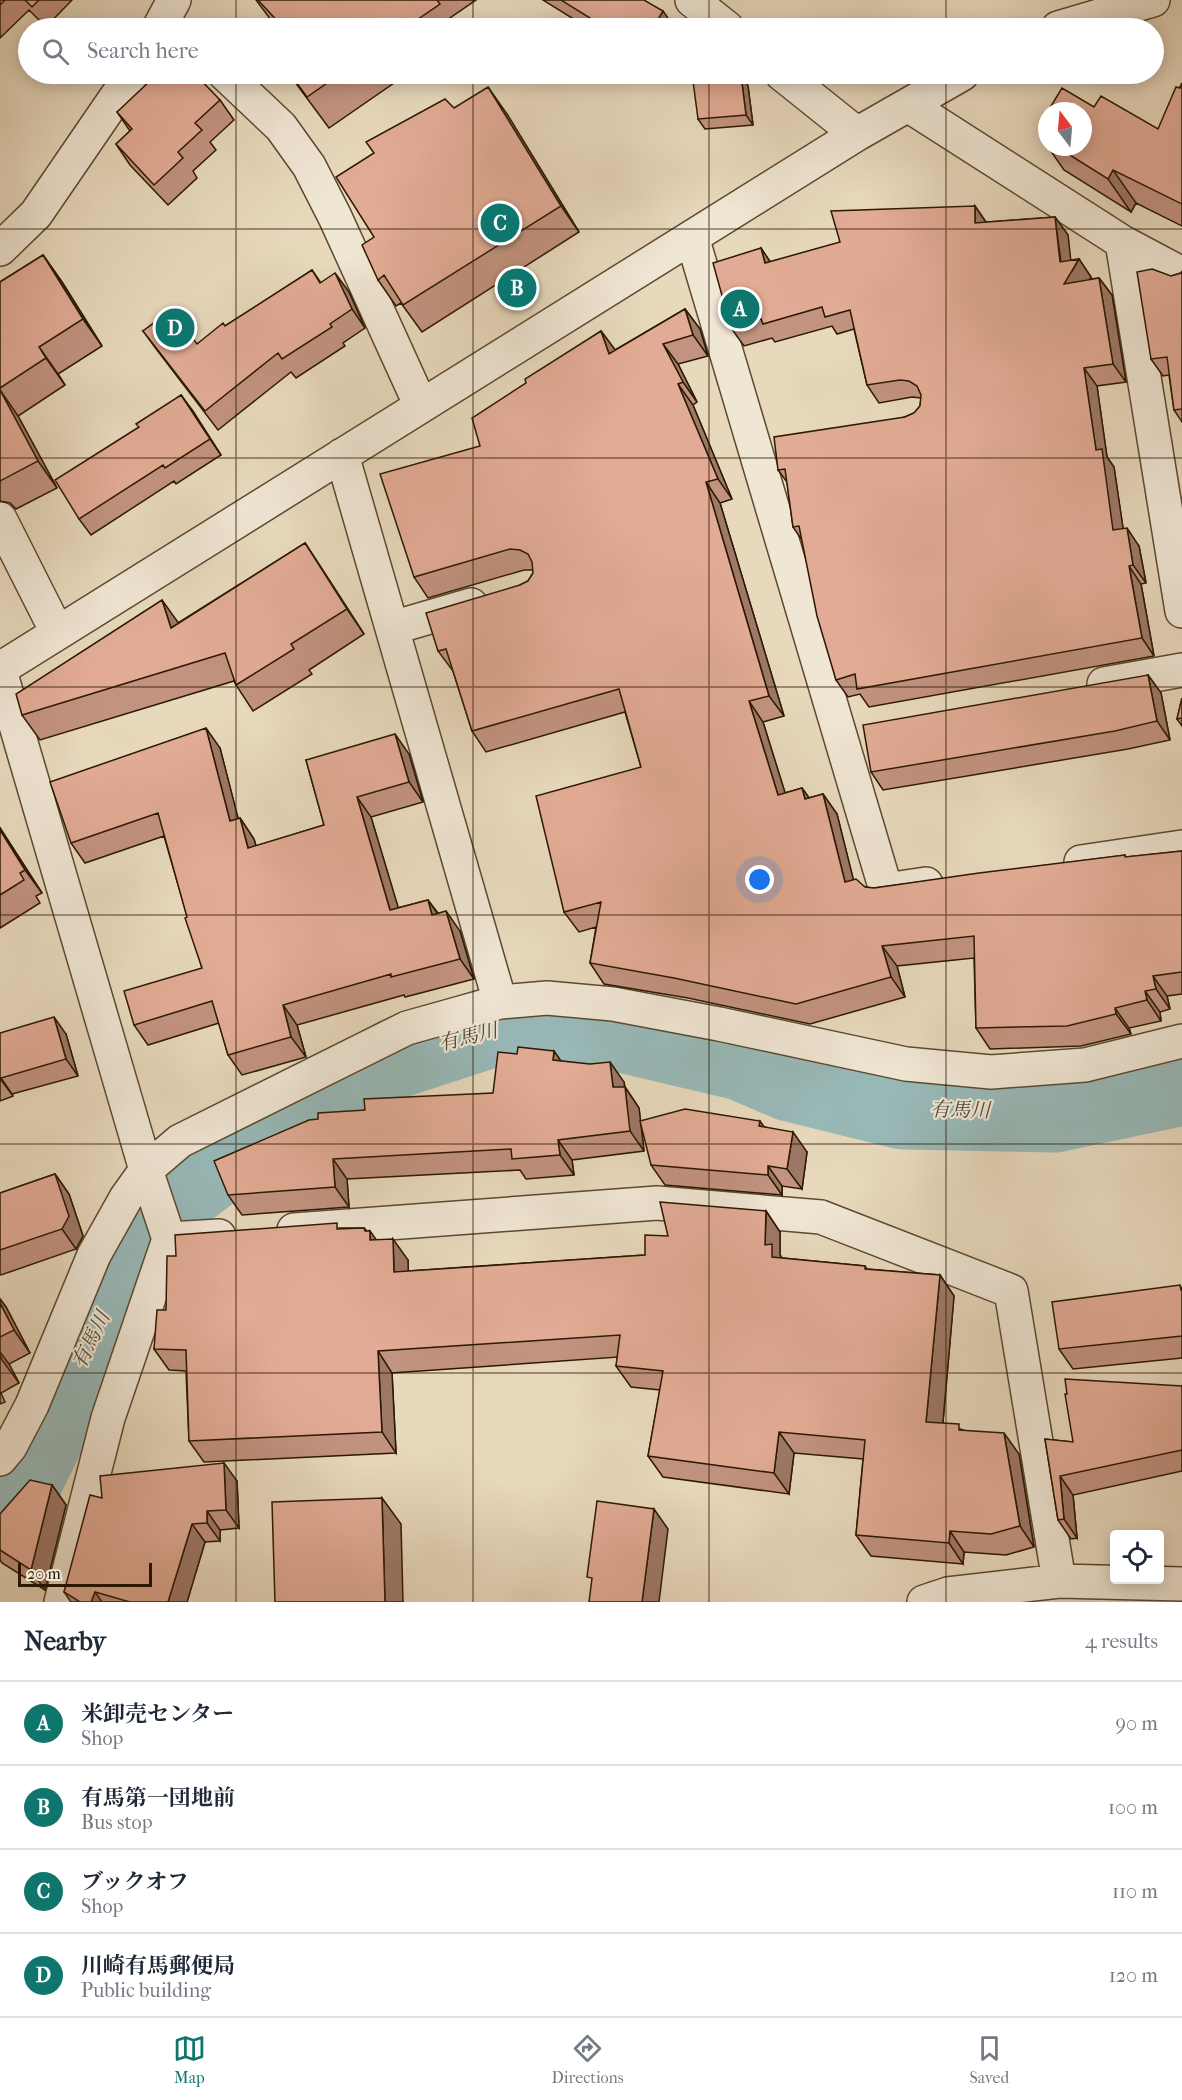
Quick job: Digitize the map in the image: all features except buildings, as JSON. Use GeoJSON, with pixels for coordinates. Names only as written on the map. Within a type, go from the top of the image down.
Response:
{"type":"FeatureCollection","features":[{"type":"Feature","properties":{"kind":"street"},"geometry":{"type":"LineString","coordinates":[[692,0],[714,18]]}},
{"type":"Feature","properties":{"kind":"street"},"geometry":{"type":"LineString","coordinates":[[1092,18],[1153,0]]}},
{"type":"Feature","properties":{"kind":"street"},"geometry":{"type":"LineString","coordinates":[[0,249],[36,214],[125,84]]}},
{"type":"Feature","properties":{"kind":"street"},"geometry":{"type":"LineString","coordinates":[[235,84],[281,128],[309,166],[335,217],[421,406]]}},
{"type":"Feature","properties":{"kind":"street"},"geometry":{"type":"LineString","coordinates":[[794,84],[857,134]]}},
{"type":"Feature","properties":{"kind":"street"},"geometry":{"type":"LineString","coordinates":[[61,1602],[108,1418],[167,1235],[0,670],[57,632],[857,134],[945,84]]}},
{"type":"Feature","properties":{"kind":"street"},"geometry":{"type":"LineString","coordinates":[[908,105],[1122,242],[1182,274]]}},
{"type":"Feature","properties":{"kind":"street"},"geometry":{"type":"LineString","coordinates":[[692,237],[886,890],[957,879]]}},
{"type":"Feature","properties":{"kind":"street"},"geometry":{"type":"LineString","coordinates":[[1122,242],[1177,555],[1182,611]]}},
{"type":"Feature","properties":{"kind":"street"},"geometry":{"type":"LineString","coordinates":[[752,441],[787,436]]}},
{"type":"Feature","properties":{"kind":"street"},"geometry":{"type":"LineString","coordinates":[[342,455],[500,1002]]}},
{"type":"Feature","properties":{"kind":"street"},"geometry":{"type":"LineString","coordinates":[[0,519],[57,632]]}},
{"type":"Feature","properties":{"kind":"street"},"geometry":{"type":"LineString","coordinates":[[392,628],[495,598]]}},
{"type":"Feature","properties":{"kind":"street"},"geometry":{"type":"LineString","coordinates":[[1079,688],[1182,670]]}},
{"type":"Feature","properties":{"kind":"street"},"geometry":{"type":"LineString","coordinates":[[839,731],[873,725]]}},
{"type":"Feature","properties":{"kind":"street"},"geometry":{"type":"LineString","coordinates":[[1052,866],[1182,847]]}},
{"type":"Feature","properties":{"kind":"street"},"geometry":{"type":"LineString","coordinates":[[0,1459],[10,1447],[32,1405],[94,1255],[126,1198],[149,1180],[180,1141],[407,1028],[500,1002],[547,998],[613,1004],[906,1064],[991,1072],[1085,1065],[1182,1041]]}},
{"type":"Feature","properties":{"kind":"street"},"geometry":{"type":"LineString","coordinates":[[167,1235],[258,1233],[657,1203],[821,1217],[1011,1291],[1059,1581]]}},
{"type":"Feature","properties":{"kind":"street"},"geometry":{"type":"LineString","coordinates":[[924,1602],[948,1594],[1059,1581],[1173,1590]]}},
{"type":"Feature","properties":{"kind":"waterway","name":"有馬川"},"geometry":{"type":"LineString","coordinates":[[0,1503],[18,1489],[145,1231],[177,1195],[253,1138],[396,1058],[491,1027],[614,1030],[741,1060],[790,1081],[903,1109],[1054,1112],[1182,1085]]}},
{"type":"Feature","properties":{"kind":"place","name":"ブックオフ"},"geometry":{"type":"Point","coordinates":[500,223]}},
{"type":"Feature","properties":{"kind":"place","name":"有馬第一団地前"},"geometry":{"type":"Point","coordinates":[517,288]}},
{"type":"Feature","properties":{"kind":"place","name":"米卸売センター"},"geometry":{"type":"Point","coordinates":[740,309]}},
{"type":"Feature","properties":{"kind":"place","name":"川崎有馬郵便局"},"geometry":{"type":"Point","coordinates":[175,328]}}]}
